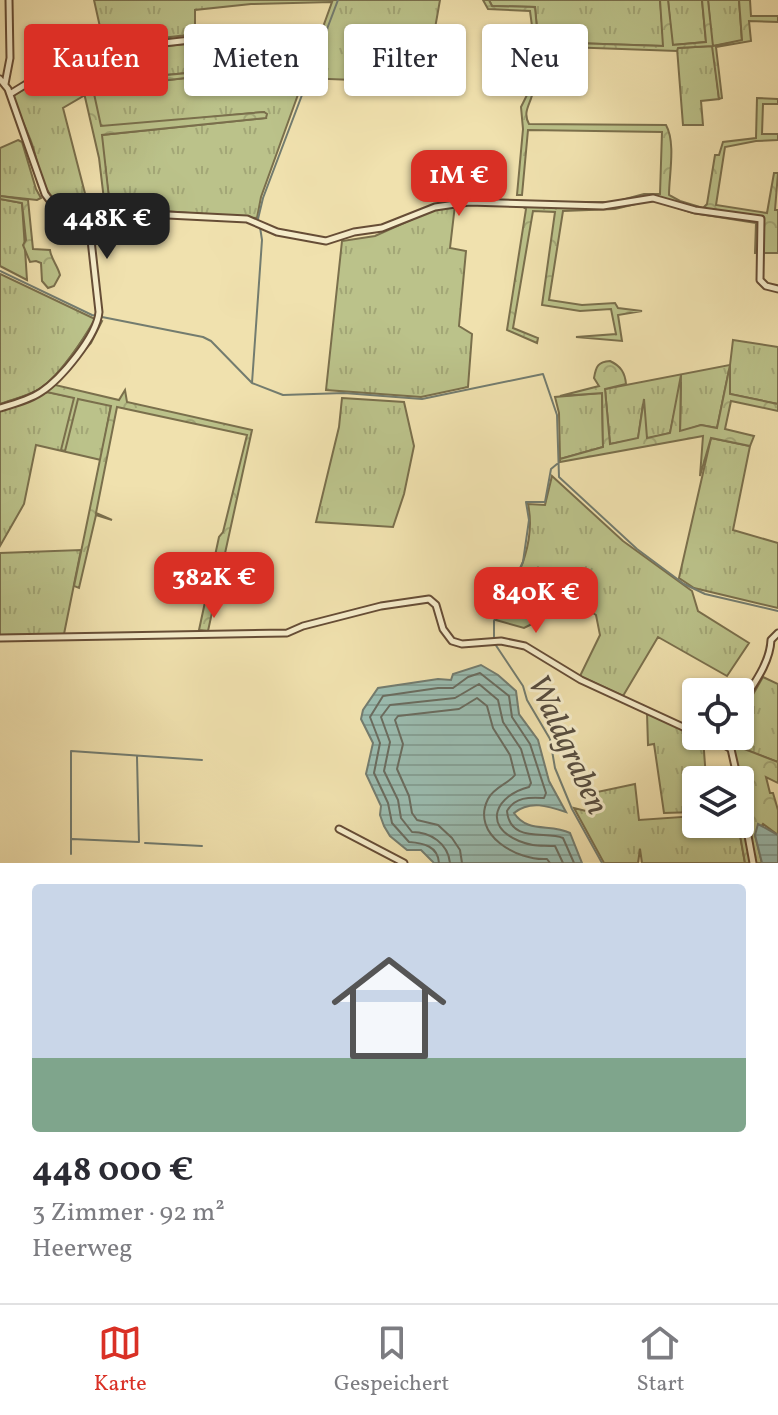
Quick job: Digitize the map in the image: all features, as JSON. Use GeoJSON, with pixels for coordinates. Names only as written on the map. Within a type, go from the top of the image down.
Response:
{"type":"FeatureCollection","features":[{"type":"Feature","properties":{"kind":"street"},"geometry":{"type":"LineString","coordinates":[[9,0],[10,58],[2,82],[10,94],[45,194],[59,206],[88,213],[133,212],[247,219],[277,232],[326,241],[354,232],[374,231],[435,207],[453,204],[603,206],[661,198],[689,208],[761,219],[760,280],[766,286],[778,289]]}},
{"type":"Feature","properties":{"kind":"street"},"geometry":{"type":"LineString","coordinates":[[10,94],[81,52],[184,41]]}},
{"type":"Feature","properties":{"kind":"street"},"geometry":{"type":"LineString","coordinates":[[0,408],[37,395],[49,386],[83,347],[98,320],[88,213]]}},
{"type":"Feature","properties":{"kind":"street"},"geometry":{"type":"LineString","coordinates":[[0,638],[292,633],[303,626],[381,606],[432,600],[445,634],[452,641],[462,644],[501,641],[525,646],[581,680],[682,727]]}},
{"type":"Feature","properties":{"kind":"street"},"geometry":{"type":"LineString","coordinates":[[754,682],[771,649],[771,640],[778,633]]}},
{"type":"Feature","properties":{"kind":"street"},"geometry":{"type":"LineString","coordinates":[[339,829],[404,863]]}},
{"type":"Feature","properties":{"kind":"street"},"geometry":{"type":"LineString","coordinates":[[748,838],[753,863]]}},
{"type":"Feature","properties":{"kind":"green space"},"geometry":{"type":"Polygon","coordinates":[[[94,0],[440,0],[436,24],[344,24],[344,80],[328,79],[328,24],[324,24],[332,2],[251,4],[195,10],[195,24],[184,24],[184,35],[168,37],[168,24],[99,24],[94,0]]]}},
{"type":"Feature","properties":{"kind":"green space"},"geometry":{"type":"Polygon","coordinates":[[[483,0],[489,0],[492,6],[535,7],[537,24],[532,24],[530,11],[488,9],[483,0]]]}},
{"type":"Feature","properties":{"kind":"green space"},"geometry":{"type":"Polygon","coordinates":[[[489,0],[660,0],[664,46],[588,43],[588,24],[537,24],[535,7],[492,6],[489,0]]]}},
{"type":"Feature","properties":{"kind":"green space"},"geometry":{"type":"Polygon","coordinates":[[[660,0],[668,0],[673,45],[706,42],[702,0],[708,0],[713,46],[742,40],[739,0],[750,0],[751,16],[778,16],[778,22],[749,21],[751,41],[716,47],[722,98],[719,99],[712,46],[678,48],[677,51],[588,48],[588,44],[663,46],[660,0]]]}},
{"type":"Feature","properties":{"kind":"green space"},"geometry":{"type":"Polygon","coordinates":[[[668,0],[702,0],[706,42],[672,45],[668,0]]]}},
{"type":"Feature","properties":{"kind":"green space"},"geometry":{"type":"Polygon","coordinates":[[[708,0],[739,0],[742,41],[713,46],[719,99],[701,101],[703,125],[683,125],[677,48],[712,46],[708,0]]]}},
{"type":"Feature","properties":{"kind":"green space"},"geometry":{"type":"Polygon","coordinates":[[[184,44],[184,73],[168,75],[168,46],[184,44]]]}},
{"type":"Feature","properties":{"kind":"green space"},"geometry":{"type":"Polygon","coordinates":[[[184,73],[184,78],[168,80],[168,75],[184,73]]]}},
{"type":"Feature","properties":{"kind":"green space"},"geometry":{"type":"Polygon","coordinates":[[[184,78],[184,96],[297,96],[261,197],[257,218],[110,207],[101,135],[266,118],[264,112],[107,127],[100,125],[94,96],[168,96],[168,80],[184,78]]]}},
{"type":"Feature","properties":{"kind":"green space"},"geometry":{"type":"Polygon","coordinates":[[[24,89],[24,96],[83,96],[63,108],[89,209],[61,203],[53,198],[42,179],[13,96],[24,89]]]}},
{"type":"Feature","properties":{"kind":"green space"},"geometry":{"type":"Polygon","coordinates":[[[85,96],[95,96],[101,126],[267,114],[266,118],[102,135],[110,207],[105,208],[99,158],[85,96]]]}},
{"type":"Feature","properties":{"kind":"green space"},"geometry":{"type":"Polygon","coordinates":[[[526,96],[532,96],[526,115],[529,124],[666,125],[671,150],[669,195],[703,208],[707,204],[715,155],[719,155],[723,142],[756,138],[757,98],[778,99],[778,104],[763,104],[762,134],[778,134],[778,140],[725,147],[716,205],[767,213],[774,173],[778,173],[775,210],[778,210],[778,253],[755,253],[756,223],[693,213],[656,201],[615,209],[563,211],[549,300],[582,305],[615,303],[618,308],[642,311],[618,315],[622,341],[576,337],[616,334],[611,309],[580,311],[542,305],[555,212],[533,211],[513,328],[538,338],[537,343],[507,330],[526,209],[516,202],[614,202],[644,194],[660,194],[662,132],[528,130],[522,195],[517,195],[523,129],[521,107],[526,96]]]}},
{"type":"Feature","properties":{"kind":"green space"},"geometry":{"type":"Polygon","coordinates":[[[18,140],[22,142],[41,198],[37,200],[0,196],[0,148],[18,140]]]}},
{"type":"Feature","properties":{"kind":"green space"},"geometry":{"type":"Polygon","coordinates":[[[0,196],[28,200],[33,249],[50,250],[60,275],[54,286],[48,288],[42,281],[41,263],[30,262],[23,245],[26,240],[22,203],[0,199],[0,196]]]}},
{"type":"Feature","properties":{"kind":"green space"},"geometry":{"type":"Polygon","coordinates":[[[0,199],[22,203],[27,280],[0,266],[0,199]]]}},
{"type":"Feature","properties":{"kind":"green space"},"geometry":{"type":"Polygon","coordinates":[[[455,205],[450,248],[466,251],[459,326],[472,334],[468,387],[421,397],[326,390],[342,241],[375,236],[435,209],[455,205]]]}},
{"type":"Feature","properties":{"kind":"green space"},"geometry":{"type":"Polygon","coordinates":[[[0,274],[95,319],[71,356],[49,382],[31,393],[0,404],[0,274]]]}},
{"type":"Feature","properties":{"kind":"green space"},"geometry":{"type":"Polygon","coordinates":[[[96,319],[102,321],[91,343],[55,385],[119,400],[125,390],[127,402],[252,430],[208,631],[199,630],[219,537],[223,532],[247,435],[117,407],[96,513],[112,520],[96,515],[79,588],[74,586],[111,406],[78,399],[65,451],[61,450],[74,398],[47,392],[0,411],[0,404],[31,393],[49,382],[96,319]]]}},
{"type":"Feature","properties":{"kind":"green space"},"geometry":{"type":"Polygon","coordinates":[[[733,340],[778,347],[778,404],[730,394],[729,370],[717,428],[701,425],[680,432],[681,382],[670,433],[646,439],[643,404],[638,439],[610,444],[605,389],[730,365],[733,340]]]}},
{"type":"Feature","properties":{"kind":"green space"},"geometry":{"type":"Polygon","coordinates":[[[610,361],[622,370],[626,384],[605,389],[610,444],[638,438],[644,399],[647,438],[670,433],[681,375],[680,431],[701,425],[717,428],[730,365],[730,394],[778,404],[778,411],[731,401],[725,429],[754,436],[750,446],[711,438],[700,476],[703,436],[560,462],[560,459],[603,447],[602,393],[560,396],[599,386],[594,378],[597,368],[603,362],[610,361]]]}},
{"type":"Feature","properties":{"kind":"green space"},"geometry":{"type":"Polygon","coordinates":[[[47,392],[111,405],[101,460],[36,445],[24,504],[0,546],[0,411],[47,392]]]}},
{"type":"Feature","properties":{"kind":"green space"},"geometry":{"type":"Polygon","coordinates":[[[602,393],[603,447],[560,459],[559,413],[555,397],[602,393]]]}},
{"type":"Feature","properties":{"kind":"green space"},"geometry":{"type":"Polygon","coordinates":[[[342,398],[404,402],[414,446],[393,527],[316,522],[339,427],[342,398]]]}},
{"type":"Feature","properties":{"kind":"green space"},"geometry":{"type":"Polygon","coordinates":[[[711,438],[750,446],[733,530],[778,543],[778,608],[694,588],[679,578],[711,438]]]}},
{"type":"Feature","properties":{"kind":"green space"},"geometry":{"type":"Polygon","coordinates":[[[552,476],[623,541],[692,591],[698,611],[749,643],[727,676],[658,637],[623,696],[580,676],[600,635],[596,615],[557,590],[541,586],[534,602],[532,624],[524,628],[496,620],[527,550],[528,504],[545,505],[552,476]]]}},
{"type":"Feature","properties":{"kind":"green space"},"geometry":{"type":"Polygon","coordinates":[[[81,550],[64,634],[0,635],[0,553],[81,550]]]}},
{"type":"Feature","properties":{"kind":"green space"},"geometry":{"type":"Polygon","coordinates":[[[763,677],[778,684],[778,762],[746,750],[754,750],[754,693],[763,677]]]}},
{"type":"Feature","properties":{"kind":"green space"},"geometry":{"type":"Polygon","coordinates":[[[647,713],[682,729],[682,750],[704,750],[705,766],[682,766],[682,812],[664,813],[654,744],[648,745],[647,713]]]}},
{"type":"Feature","properties":{"kind":"green space"},"geometry":{"type":"Polygon","coordinates":[[[731,750],[747,750],[778,762],[778,783],[766,777],[778,810],[778,835],[763,824],[755,835],[762,863],[745,863],[741,838],[754,838],[754,766],[733,766],[731,750]]]}},
{"type":"Feature","properties":{"kind":"green space"},"geometry":{"type":"Polygon","coordinates":[[[635,784],[639,820],[682,817],[682,838],[741,838],[745,863],[642,863],[640,849],[638,863],[604,863],[574,808],[594,813],[597,792],[635,784]]]}},
{"type":"Feature","properties":{"kind":"water"},"geometry":{"type":"Polygon","coordinates":[[[481,665],[516,691],[519,714],[538,740],[549,781],[566,812],[533,805],[514,813],[526,824],[570,833],[582,863],[434,863],[421,850],[407,850],[390,836],[384,826],[381,806],[366,774],[373,743],[361,719],[363,710],[378,688],[438,679],[451,680],[453,674],[481,665]]]}},
{"type":"Feature","properties":{"kind":"water"},"geometry":{"type":"Polygon","coordinates":[[[758,824],[778,835],[778,863],[762,863],[755,835],[758,824]]]}},
{"type":"Feature","properties":{"kind":"waterway"},"geometry":{"type":"LineString","coordinates":[[258,219],[263,198],[338,0]]}},
{"type":"Feature","properties":{"kind":"waterway"},"geometry":{"type":"LineString","coordinates":[[252,383],[262,240],[260,227]]}},
{"type":"Feature","properties":{"kind":"waterway"},"geometry":{"type":"LineString","coordinates":[[0,271],[92,315],[203,337],[211,341],[252,383],[283,395],[344,393],[422,399],[543,374],[557,415],[559,477],[637,549],[684,584],[705,594],[778,611]]}},
{"type":"Feature","properties":{"kind":"waterway","name":"Waldgraben"},"geometry":{"type":"LineString","coordinates":[[494,638],[494,621],[523,562],[529,520],[526,502],[545,502],[551,469],[557,464]]}},
{"type":"Feature","properties":{"kind":"waterway","name":"Waldgraben"},"geometry":{"type":"LineString","coordinates":[[495,644],[523,686],[527,700],[550,739],[555,768],[572,809],[602,863]]}},
{"type":"Feature","properties":{"kind":"waterway"},"geometry":{"type":"LineString","coordinates":[[71,854],[71,751],[202,760]]}},
{"type":"Feature","properties":{"kind":"waterway"},"geometry":{"type":"LineString","coordinates":[[72,839],[139,842],[137,757]]}},
{"type":"Feature","properties":{"kind":"waterway"},"geometry":{"type":"LineString","coordinates":[[145,843],[202,846]]}}]}
